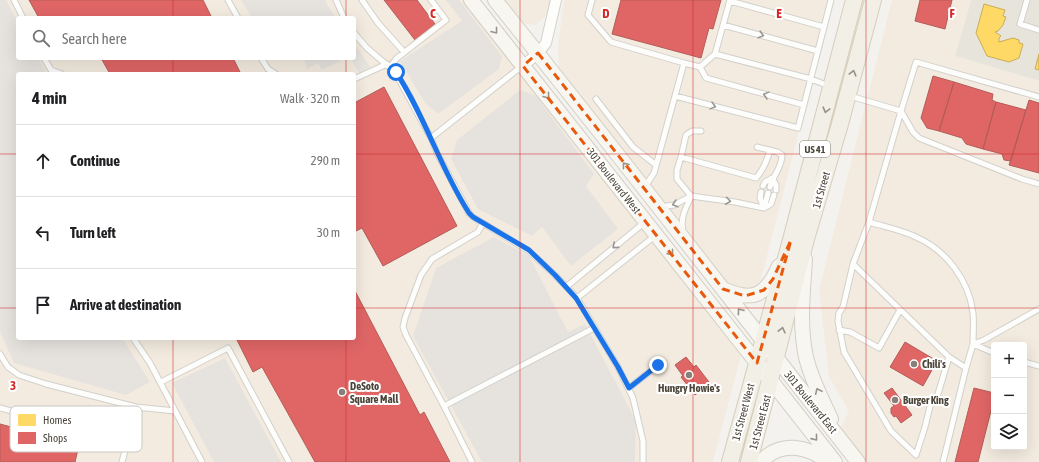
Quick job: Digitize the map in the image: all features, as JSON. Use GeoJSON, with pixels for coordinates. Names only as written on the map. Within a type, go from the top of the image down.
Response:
{"type":"FeatureCollection","features":[{"type":"Feature","properties":{"kind":"main road","name":"301 Boulevard West"},"geometry":{"type":"LineString","coordinates":[[471,0],[757,363]]}},
{"type":"Feature","properties":{"kind":"main road","name":"301 Boulevard West"},"geometry":{"type":"LineString","coordinates":[[495,0],[644,188],[763,342]]}},
{"type":"Feature","properties":{"kind":"main road","name":"1st Street"},"geometry":{"type":"LineString","coordinates":[[757,363],[847,95],[873,0]]}},
{"type":"Feature","properties":{"kind":"main road","name":"1st Street"},"geometry":{"type":"LineString","coordinates":[[770,381],[832,87],[852,2]]}},
{"type":"Feature","properties":{"kind":"main road"},"geometry":{"type":"LineString","coordinates":[[723,289],[735,295],[745,296],[755,295],[764,290],[799,240]]}},
{"type":"Feature","properties":{"kind":"main road"},"geometry":{"type":"LineString","coordinates":[[799,240],[803,334],[806,357],[814,383],[841,439]]}},
{"type":"Feature","properties":{"kind":"main road","name":"301 Boulevard East"},"geometry":{"type":"LineString","coordinates":[[763,342],[858,462]]}},
{"type":"Feature","properties":{"kind":"main road","name":"301 Boulevard East"},"geometry":{"type":"LineString","coordinates":[[757,363],[835,462]]}},
{"type":"Feature","properties":{"kind":"main road","name":"1st Street West"},"geometry":{"type":"LineString","coordinates":[[730,462],[757,363]]}},
{"type":"Feature","properties":{"kind":"main road","name":"1st Street East"},"geometry":{"type":"LineString","coordinates":[[749,462],[770,381]]}},
{"type":"Feature","properties":{"kind":"main road"},"geometry":{"type":"LineString","coordinates":[[761,462],[771,453],[790,447],[812,451],[828,462]]}},
{"type":"Feature","properties":{"kind":"street"},"geometry":{"type":"LineString","coordinates":[[523,66],[538,53],[546,42],[556,0]]}},
{"type":"Feature","properties":{"kind":"lane"},"geometry":{"type":"LineString","coordinates":[[14,0],[22,16]]}},
{"type":"Feature","properties":{"kind":"lane"},"geometry":{"type":"LineString","coordinates":[[228,0],[237,16]]}},
{"type":"Feature","properties":{"kind":"lane"},"geometry":{"type":"LineString","coordinates":[[336,0],[343,16]]}},
{"type":"Feature","properties":{"kind":"lane"},"geometry":{"type":"LineString","coordinates":[[362,0],[378,23],[404,52]]}},
{"type":"Feature","properties":{"kind":"lane"},"geometry":{"type":"LineString","coordinates":[[356,78],[388,66],[446,20],[431,0]]}},
{"type":"Feature","properties":{"kind":"lane"},"geometry":{"type":"LineString","coordinates":[[592,0],[588,15],[611,42],[700,67],[706,78],[804,106]]}},
{"type":"Feature","properties":{"kind":"lane"},"geometry":{"type":"LineString","coordinates":[[675,96],[798,128],[831,0]]}},
{"type":"Feature","properties":{"kind":"lane"},"geometry":{"type":"LineString","coordinates":[[1027,0],[1020,24],[1039,30]]}},
{"type":"Feature","properties":{"kind":"lane"},"geometry":{"type":"LineString","coordinates":[[700,67],[715,54],[730,1],[824,27]]}},
{"type":"Feature","properties":{"kind":"lane"},"geometry":{"type":"LineString","coordinates":[[723,25],[818,51]]}},
{"type":"Feature","properties":{"kind":"lane"},"geometry":{"type":"LineString","coordinates":[[356,35],[367,48],[399,77],[465,207],[473,217],[529,250],[576,298],[629,388],[640,427],[643,462]]}},
{"type":"Feature","properties":{"kind":"lane"},"geometry":{"type":"LineString","coordinates":[[715,54],[811,79],[832,87]]}},
{"type":"Feature","properties":{"kind":"lane"},"geometry":{"type":"LineString","coordinates":[[45,60],[51,70],[56,72]]}},
{"type":"Feature","properties":{"kind":"lane"},"geometry":{"type":"LineString","coordinates":[[262,60],[268,69],[273,72]]}},
{"type":"Feature","properties":{"kind":"lane"},"geometry":{"type":"LineString","coordinates":[[931,402],[916,455],[891,431],[844,352],[839,330],[838,317],[844,307],[853,264],[869,222],[916,62],[1039,97]]}},
{"type":"Feature","properties":{"kind":"lane"},"geometry":{"type":"LineString","coordinates":[[644,188],[654,173],[684,63]]}},
{"type":"Feature","properties":{"kind":"lane"},"geometry":{"type":"LineString","coordinates":[[431,138],[523,66]]}},
{"type":"Feature","properties":{"kind":"lane"},"geometry":{"type":"LineString","coordinates":[[847,95],[901,111],[913,132],[919,138],[1022,179],[1039,184]]}},
{"type":"Feature","properties":{"kind":"lane"},"geometry":{"type":"LineString","coordinates":[[596,99],[633,147],[656,165]]}},
{"type":"Feature","properties":{"kind":"lane"},"geometry":{"type":"LineString","coordinates":[[691,196],[677,179],[677,170],[686,135],[692,131],[701,131]]}},
{"type":"Feature","properties":{"kind":"lane"},"geometry":{"type":"LineString","coordinates":[[757,147],[770,150],[782,156],[782,164],[772,178],[770,187]]}},
{"type":"Feature","properties":{"kind":"lane"},"geometry":{"type":"LineString","coordinates":[[681,157],[756,178],[761,173],[770,150]]}},
{"type":"Feature","properties":{"kind":"lane"},"geometry":{"type":"LineString","coordinates":[[763,186],[765,182],[772,178]]}},
{"type":"Feature","properties":{"kind":"lane"},"geometry":{"type":"LineString","coordinates":[[658,207],[674,205],[691,196],[735,202],[764,208],[772,204],[776,185],[772,178]]}},
{"type":"Feature","properties":{"kind":"lane"},"geometry":{"type":"LineString","coordinates":[[761,192],[760,198],[764,208]]}},
{"type":"Feature","properties":{"kind":"lane"},"geometry":{"type":"LineString","coordinates":[[764,208],[768,193]]}},
{"type":"Feature","properties":{"kind":"lane"},"geometry":{"type":"LineString","coordinates":[[685,241],[681,224],[684,210],[691,196]]}},
{"type":"Feature","properties":{"kind":"lane"},"geometry":{"type":"LineString","coordinates":[[566,287],[646,221]]}},
{"type":"Feature","properties":{"kind":"lane"},"geometry":{"type":"LineString","coordinates":[[869,222],[908,233],[926,241],[945,255],[952,263],[963,282],[971,303],[974,326],[973,344],[943,462]]}},
{"type":"Feature","properties":{"kind":"lane"},"geometry":{"type":"LineString","coordinates":[[472,462],[406,335],[404,322],[428,263],[432,258],[478,232],[483,223]]}},
{"type":"Feature","properties":{"kind":"lane"},"geometry":{"type":"LineString","coordinates":[[576,298],[656,235]]}},
{"type":"Feature","properties":{"kind":"lane"},"geometry":{"type":"LineString","coordinates":[[853,264],[949,357],[966,368]]}},
{"type":"Feature","properties":{"kind":"lane"},"geometry":{"type":"LineString","coordinates":[[973,344],[984,340],[1039,309]]}},
{"type":"Feature","properties":{"kind":"lane"},"geometry":{"type":"LineString","coordinates":[[839,330],[850,332],[879,348],[900,310]]}},
{"type":"Feature","properties":{"kind":"lane"},"geometry":{"type":"LineString","coordinates":[[444,406],[594,328]]}},
{"type":"Feature","properties":{"kind":"lane"},"geometry":{"type":"LineString","coordinates":[[135,340],[146,354],[202,462]]}},
{"type":"Feature","properties":{"kind":"lane"},"geometry":{"type":"LineString","coordinates":[[973,344],[991,352]]}},
{"type":"Feature","properties":{"kind":"lane"},"geometry":{"type":"LineString","coordinates":[[161,382],[228,348],[289,462]]}},
{"type":"Feature","properties":{"kind":"lane"},"geometry":{"type":"LineString","coordinates":[[0,354],[8,367],[19,375],[46,384],[132,406]]}},
{"type":"Feature","properties":{"kind":"lane"},"geometry":{"type":"LineString","coordinates":[[938,394],[949,357]]}},
{"type":"Feature","properties":{"kind":"lane"},"geometry":{"type":"LineString","coordinates":[[1027,363],[1039,366]]}},
{"type":"Feature","properties":{"kind":"lane"},"geometry":{"type":"LineString","coordinates":[[629,388],[658,365]]}},
{"type":"Feature","properties":{"kind":"lane"},"geometry":{"type":"LineString","coordinates":[[142,407],[176,410]]}},
{"type":"Feature","properties":{"kind":"lane"},"geometry":{"type":"LineString","coordinates":[[0,408],[10,411]]}},
{"type":"Feature","properties":{"kind":"lane"},"geometry":{"type":"LineString","coordinates":[[122,462],[125,452]]}},
{"type":"Feature","properties":{"kind":"highlighted area"},"geometry":{"type":"Polygon","coordinates":[[[538,53],[723,289],[745,296],[764,290],[773,279],[791,240],[757,363],[523,66],[538,53]]]}},
{"type":"Feature","properties":{"kind":"shaded area"},"geometry":{"type":"Polygon","coordinates":[[[0,0],[465,0],[741,355],[713,462],[0,462],[0,0]]]}},
{"type":"Feature","properties":{"kind":"shaded area"},"geometry":{"type":"Polygon","coordinates":[[[0,0],[6,0],[16,18],[16,60],[39,60],[46,72],[16,72],[16,340],[124,341],[150,382],[126,395],[14,363],[0,332],[0,0]]]}},
{"type":"Feature","properties":{"kind":"shaded area"},"geometry":{"type":"Polygon","coordinates":[[[241,0],[325,0],[335,16],[251,16],[241,0]]]}},
{"type":"Feature","properties":{"kind":"shaded area"},"geometry":{"type":"Polygon","coordinates":[[[446,0],[459,0],[502,56],[499,69],[438,114],[425,103],[400,61],[462,21],[446,0]]]}},
{"type":"Feature","properties":{"kind":"shaded area"},"geometry":{"type":"Polygon","coordinates":[[[504,0],[551,0],[548,14],[536,25],[522,23],[504,0]]]}},
{"type":"Feature","properties":{"kind":"shaded area"},"geometry":{"type":"Polygon","coordinates":[[[564,0],[833,0],[759,287],[746,291],[723,283],[559,69],[558,46],[564,0]]]}},
{"type":"Feature","properties":{"kind":"shaded area"},"geometry":{"type":"Polygon","coordinates":[[[892,0],[971,0],[955,56],[1039,81],[1039,462],[864,462],[840,429],[849,411],[829,377],[819,290],[892,0]]]}},
{"type":"Feature","properties":{"kind":"shaded area"},"geometry":{"type":"Polygon","coordinates":[[[971,0],[1039,0],[1039,81],[955,56],[971,0]]]}},
{"type":"Feature","properties":{"kind":"shaded area"},"geometry":{"type":"Polygon","coordinates":[[[356,46],[370,67],[359,73],[351,60],[356,60],[356,46]]]}},
{"type":"Feature","properties":{"kind":"shaded area"},"geometry":{"type":"Polygon","coordinates":[[[305,60],[341,60],[322,70],[318,63],[307,69],[305,60]]]}},
{"type":"Feature","properties":{"kind":"shaded area"},"geometry":{"type":"Polygon","coordinates":[[[520,90],[536,96],[594,174],[586,186],[618,229],[571,266],[542,227],[532,236],[478,209],[451,159],[457,140],[520,90]]]}},
{"type":"Feature","properties":{"kind":"shaded area"},"geometry":{"type":"Polygon","coordinates":[[[494,237],[529,256],[568,332],[585,324],[636,421],[635,462],[482,462],[413,336],[436,268],[494,237]]]}},
{"type":"Feature","properties":{"kind":"shaded area"},"geometry":{"type":"Polygon","coordinates":[[[225,358],[281,462],[214,462],[172,383],[225,358]]]}},
{"type":"Feature","properties":{"kind":"building: Homes"},"geometry":{"type":"Polygon","coordinates":[[[984,4],[1005,10],[1003,16],[1006,17],[1003,25],[998,31],[995,32],[1001,36],[999,38],[999,42],[1013,38],[1019,40],[1019,43],[1023,44],[1019,58],[1009,62],[987,56],[976,33],[984,4]]]}},
{"type":"Feature","properties":{"kind":"building: Homes"},"geometry":{"type":"Polygon","coordinates":[[[1039,54],[1039,70],[1035,69],[1039,54]]]}},
{"type":"Feature","properties":{"kind":"building: Shops"},"geometry":{"type":"Polygon","coordinates":[[[29,0],[203,0],[211,16],[38,16],[29,0]]]}},
{"type":"Feature","properties":{"kind":"building: Shops"},"geometry":{"type":"Polygon","coordinates":[[[384,0],[417,0],[435,24],[415,40],[384,0]]]}},
{"type":"Feature","properties":{"kind":"building: Shops"},"geometry":{"type":"Polygon","coordinates":[[[621,0],[721,0],[713,29],[709,28],[701,58],[612,34],[621,0]]]}},
{"type":"Feature","properties":{"kind":"building: Shops"},"geometry":{"type":"Polygon","coordinates":[[[920,0],[952,0],[945,29],[915,21],[920,0]]]}},
{"type":"Feature","properties":{"kind":"building: Shops"},"geometry":{"type":"Polygon","coordinates":[[[102,60],[234,60],[240,72],[109,72],[102,60]]]}},
{"type":"Feature","properties":{"kind":"building: Shops"},"geometry":{"type":"Polygon","coordinates":[[[933,76],[954,82],[939,131],[927,128],[921,118],[933,76]]]}},
{"type":"Feature","properties":{"kind":"building: Shops"},"geometry":{"type":"Polygon","coordinates":[[[954,82],[993,94],[992,100],[996,102],[983,149],[966,144],[962,138],[939,131],[954,82]]]}},
{"type":"Feature","properties":{"kind":"building: Shops"},"geometry":{"type":"Polygon","coordinates":[[[384,87],[457,226],[383,266],[362,228],[356,231],[356,102],[384,87]]]}},
{"type":"Feature","properties":{"kind":"building: Shops"},"geometry":{"type":"Polygon","coordinates":[[[1029,100],[1039,103],[1039,173],[1009,165],[1029,100]]]}},
{"type":"Feature","properties":{"kind":"building: Shops"},"geometry":{"type":"Polygon","coordinates":[[[996,102],[1026,110],[1011,161],[1004,160],[1002,154],[983,149],[996,102]]]}},
{"type":"Feature","properties":{"kind":"building: Shops","name":"DeSoto Square Mall"},"geometry":{"type":"Polygon","coordinates":[[[356,293],[420,415],[424,412],[450,462],[315,462],[262,367],[253,372],[237,340],[356,340],[356,293]]]}},
{"type":"Feature","properties":{"kind":"building: Shops","name":"Chili's"},"geometry":{"type":"Polygon","coordinates":[[[905,342],[937,361],[923,386],[890,367],[905,342]]]}},
{"type":"Feature","properties":{"kind":"building: Shops"},"geometry":{"type":"Polygon","coordinates":[[[686,357],[694,367],[696,365],[709,382],[707,383],[708,385],[695,395],[681,377],[683,376],[675,365],[686,357]]]}},
{"type":"Feature","properties":{"kind":"building: Shops","name":"Burger King"},"geometry":{"type":"Polygon","coordinates":[[[892,388],[912,415],[901,423],[896,416],[894,417],[891,413],[891,408],[894,406],[884,393],[892,388]]]}},
{"type":"Feature","properties":{"kind":"building: Shops"},"geometry":{"type":"Polygon","coordinates":[[[974,388],[991,392],[991,411],[978,462],[955,462],[974,388]]]}},
{"type":"Feature","properties":{"kind":"building: Shops"},"geometry":{"type":"Polygon","coordinates":[[[0,424],[10,427],[10,452],[77,452],[75,462],[0,462],[0,424]]]}},
{"type":"Feature","properties":{"kind":"place","name":"Chili's"},"geometry":{"type":"Point","coordinates":[914,364]}},
{"type":"Feature","properties":{"kind":"place","name":"Hungry Howie's"},"geometry":{"type":"Point","coordinates":[689,375]}},
{"type":"Feature","properties":{"kind":"place","name":"DeSoto Square Mall"},"geometry":{"type":"Point","coordinates":[342,392]}},
{"type":"Feature","properties":{"kind":"place","name":"Burger King"},"geometry":{"type":"Point","coordinates":[895,400]}},
{"type":"Feature","properties":{"kind":"route"},"geometry":{"type":"LineString","coordinates":[[396,72],[425,125],[437,152],[469,213],[473,217],[529,250],[555,275],[576,298],[629,388],[658,365]]}}]}
